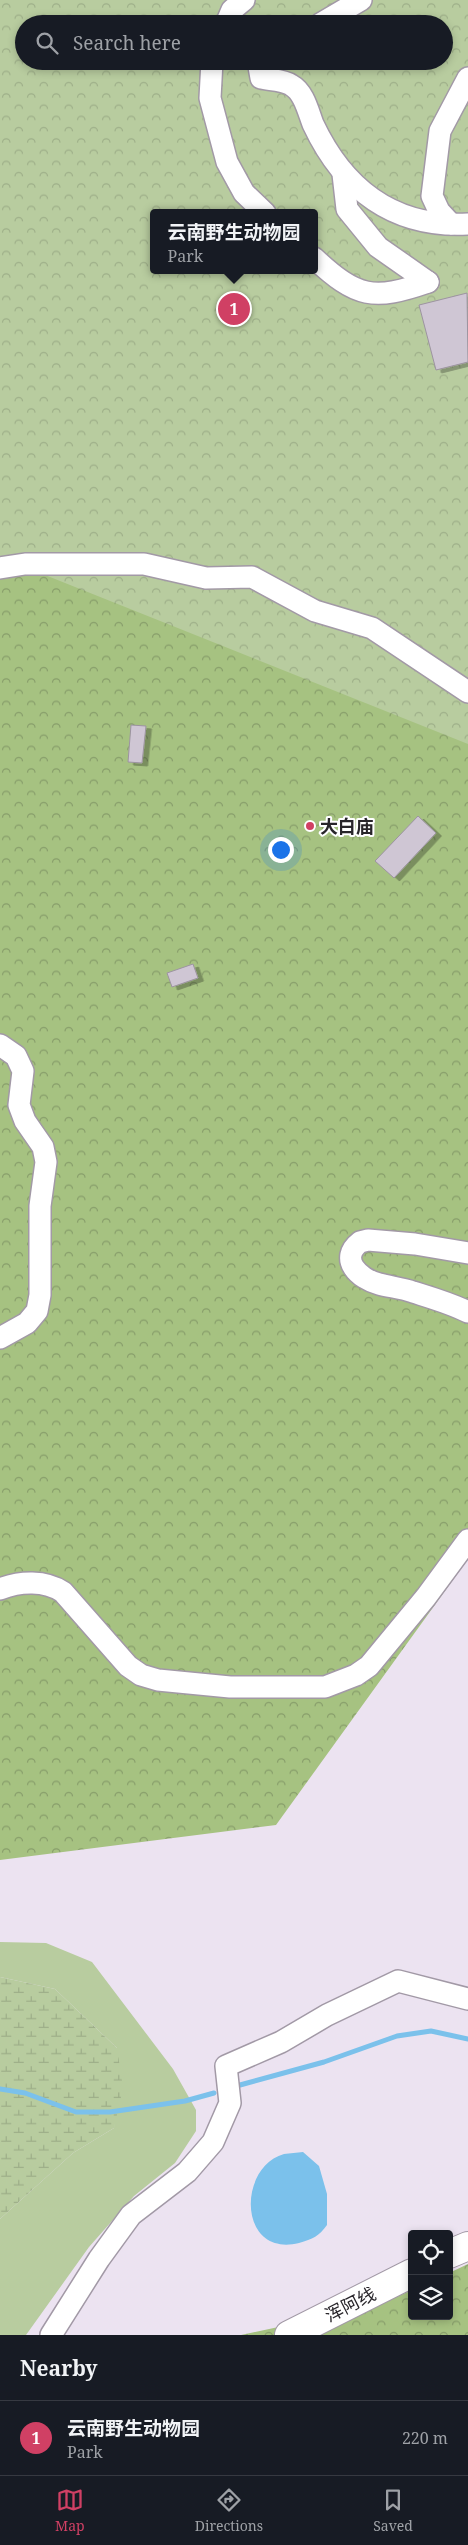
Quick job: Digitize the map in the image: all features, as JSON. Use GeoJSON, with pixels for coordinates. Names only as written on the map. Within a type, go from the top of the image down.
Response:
{"type":"FeatureCollection","features":[{"type":"Feature","properties":{"kind":"main road"},"geometry":{"type":"LineString","coordinates":[[453,2252],[468,2246]]}},
{"type":"Feature","properties":{"kind":"main road","name":"浑阿线"},"geometry":{"type":"LineString","coordinates":[[289,2335],[408,2275]]}},
{"type":"Feature","properties":{"kind":"street"},"geometry":{"type":"LineString","coordinates":[[335,15],[361,0]]}},
{"type":"Feature","properties":{"kind":"street"},"geometry":{"type":"LineString","coordinates":[[212,70],[210,98],[227,162],[244,193],[261,209]]}},
{"type":"Feature","properties":{"kind":"street"},"geometry":{"type":"LineString","coordinates":[[260,70],[261,78],[291,84],[302,96],[322,140],[343,174],[365,194],[390,210],[435,224],[460,224]]}},
{"type":"Feature","properties":{"kind":"street"},"geometry":{"type":"LineString","coordinates":[[460,224],[439,211],[432,196],[438,141],[443,124],[468,78]]}},
{"type":"Feature","properties":{"kind":"street"},"geometry":{"type":"LineString","coordinates":[[318,262],[337,280],[368,294],[400,292],[428,282],[378,247],[347,209],[343,174]]}},
{"type":"Feature","properties":{"kind":"street"},"geometry":{"type":"LineString","coordinates":[[0,568],[25,564],[144,564],[206,578],[252,576],[315,611],[372,628],[468,692]]}},
{"type":"Feature","properties":{"kind":"street"},"geometry":{"type":"LineString","coordinates":[[0,1046],[16,1056],[23,1071],[20,1106],[25,1121],[43,1148],[46,1162],[40,1206],[40,1295],[37,1311],[27,1323],[0,1338]]}},
{"type":"Feature","properties":{"kind":"street"},"geometry":{"type":"LineString","coordinates":[[468,1253],[415,1244],[368,1240],[354,1246],[350,1254],[350,1262],[354,1269],[377,1284],[410,1291],[468,1312]]}},
{"type":"Feature","properties":{"kind":"street"},"geometry":{"type":"LineString","coordinates":[[0,1589],[16,1584],[53,1586],[63,1592],[128,1666],[141,1675],[158,1680],[230,1688],[325,1687],[356,1675],[369,1666],[426,1597],[468,1540]]}},
{"type":"Feature","properties":{"kind":"street"},"geometry":{"type":"LineString","coordinates":[[51,2335],[99,2259],[132,2215],[187,2172],[213,2142],[230,2103],[226,2066],[282,2042],[327,2015],[398,1981],[468,1999]]}},
{"type":"Feature","properties":{"kind":"green space"},"geometry":{"type":"Polygon","coordinates":[[[0,0],[468,0],[468,1559],[276,1825],[0,1860],[0,0]]]}},
{"type":"Feature","properties":{"kind":"green space"},"geometry":{"type":"Polygon","coordinates":[[[0,0],[468,0],[468,744],[0,557],[0,0]]]}},
{"type":"Feature","properties":{"kind":"green space"},"geometry":{"type":"Polygon","coordinates":[[[0,1942],[46,1943],[92,1962],[173,2069],[196,2110],[196,2131],[175,2163],[134,2196],[89,2247],[26,2335],[0,2335],[0,2219],[73,2153],[114,2128],[117,2048],[55,1989],[0,1977],[0,1942]]]}},
{"type":"Feature","properties":{"kind":"green space"},"geometry":{"type":"Polygon","coordinates":[[[0,1977],[55,1989],[117,2048],[123,2088],[114,2128],[73,2153],[0,2219],[0,1977]]]}},
{"type":"Feature","properties":{"kind":"green space"},"geometry":{"type":"Polygon","coordinates":[[[468,2264],[468,2335],[241,2335],[376,2306],[408,2292],[408,2320],[453,2320],[453,2271],[468,2264]]]}},
{"type":"Feature","properties":{"kind":"water"},"geometry":{"type":"Polygon","coordinates":[[[303,2152],[319,2166],[327,2194],[327,2225],[315,2237],[308,2240],[299,2243],[279,2244],[264,2237],[255,2225],[251,2209],[252,2192],[258,2176],[269,2162],[284,2154],[303,2152]]]}},
{"type":"Feature","properties":{"kind":"building"},"geometry":{"type":"Polygon","coordinates":[[[467,293],[468,362],[436,370],[419,305],[467,293]]]}},
{"type":"Feature","properties":{"kind":"building"},"geometry":{"type":"Polygon","coordinates":[[[131,725],[146,726],[142,763],[128,762],[131,725]]]}},
{"type":"Feature","properties":{"kind":"building"},"geometry":{"type":"Polygon","coordinates":[[[418,816],[436,833],[394,878],[375,861],[418,816]]]}},
{"type":"Feature","properties":{"kind":"building"},"geometry":{"type":"Polygon","coordinates":[[[193,964],[198,978],[172,987],[167,973],[193,964]]]}},
{"type":"Feature","properties":{"kind":"waterway"},"geometry":{"type":"LineString","coordinates":[[240,2085],[324,2062],[397,2036],[431,2031],[468,2039]]}},
{"type":"Feature","properties":{"kind":"waterway"},"geometry":{"type":"LineString","coordinates":[[0,2089],[25,2093],[76,2112],[110,2112],[185,2101],[214,2093]]}},
{"type":"Feature","properties":{"kind":"place","name":"云南野生动物园"},"geometry":{"type":"Point","coordinates":[234,309]}},
{"type":"Feature","properties":{"kind":"place","name":"大白庙"},"geometry":{"type":"Point","coordinates":[310,826]}}]}
